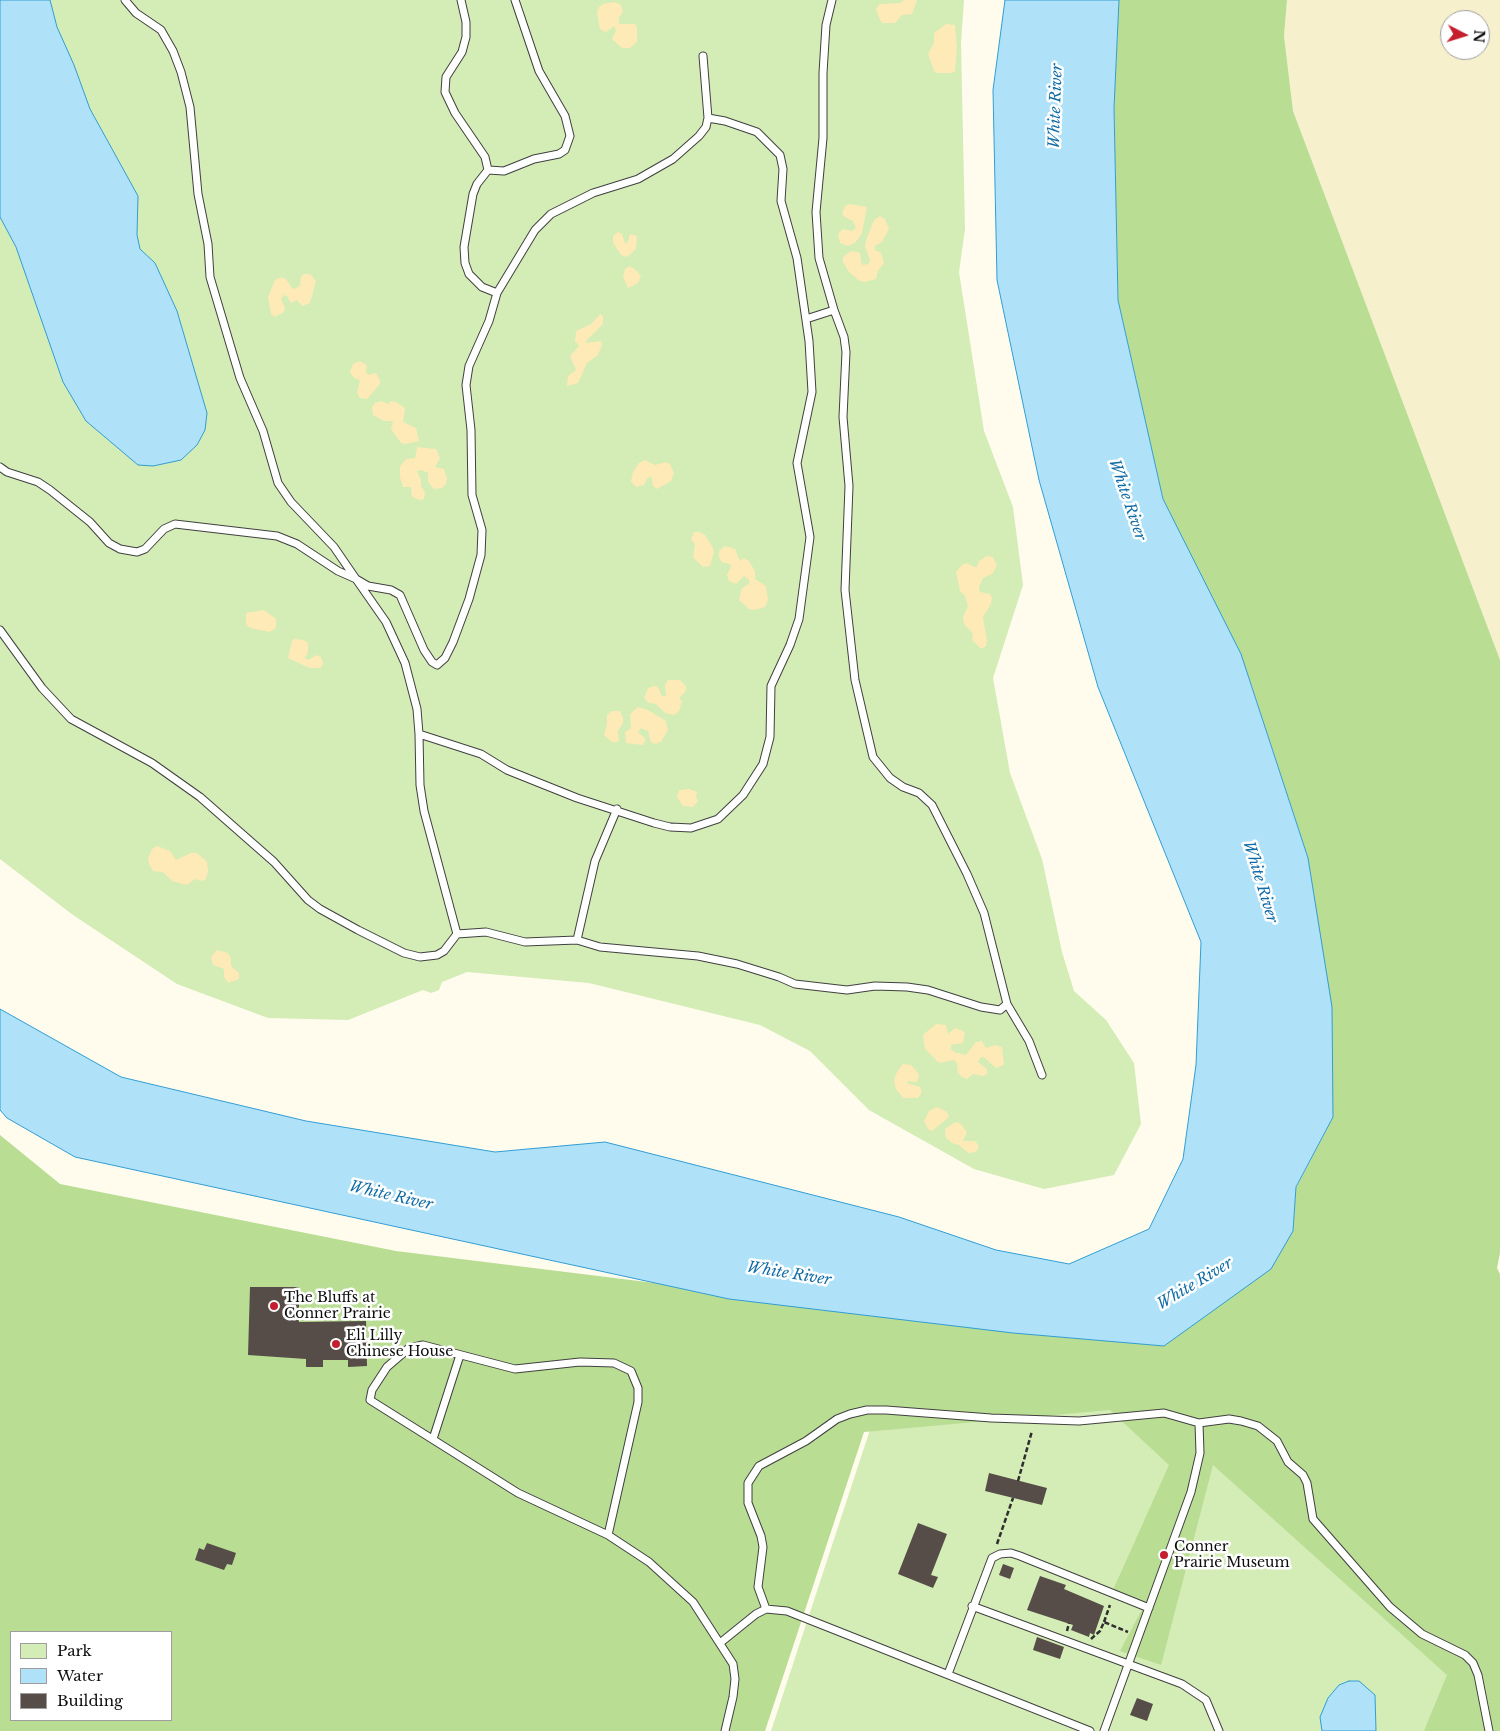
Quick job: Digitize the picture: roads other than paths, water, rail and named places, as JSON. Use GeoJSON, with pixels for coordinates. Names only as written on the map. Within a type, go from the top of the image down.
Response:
{"type":"FeatureCollection","features":[{"type":"Feature","properties":{"kind":"lane"},"geometry":{"type":"LineString","coordinates":[[125,0],[136,13],[167,36],[182,72],[190,107],[198,194],[208,244],[210,277],[240,378],[263,431],[278,483],[291,502],[334,547],[386,622],[399,648],[412,688],[419,734],[420,785],[424,811],[457,934]]}},
{"type":"Feature","properties":{"kind":"lane"},"geometry":{"type":"LineString","coordinates":[[461,0],[466,22],[466,38],[462,52],[446,77],[445,92],[455,113],[485,157],[488,170]]}},
{"type":"Feature","properties":{"kind":"lane"},"geometry":{"type":"LineString","coordinates":[[488,170],[504,171],[534,160],[560,154],[565,150],[570,136],[565,116],[539,71],[515,0]]}},
{"type":"Feature","properties":{"kind":"lane"},"geometry":{"type":"LineString","coordinates":[[832,0],[826,25],[823,73],[823,138],[816,212],[819,258],[844,337],[846,352],[843,417],[849,486],[845,590],[854,672],[873,757],[890,778],[903,787],[919,793],[932,805],[967,874],[984,913],[1007,1004],[1029,1041],[1042,1075]]}},
{"type":"Feature","properties":{"kind":"lane"},"geometry":{"type":"LineString","coordinates":[[0,467],[7,472],[38,482],[50,490],[90,522],[110,543],[120,549],[137,552],[145,549],[164,529],[175,524],[188,524],[277,536],[297,544],[338,571],[368,586],[391,590],[400,595],[424,650],[432,662],[437,665],[441,664],[456,633],[481,556],[482,530],[472,495],[471,430],[466,385],[469,366],[488,321],[497,293],[535,230],[551,214],[593,193],[638,179],[673,159],[699,136],[706,127],[708,118],[703,56]]}},
{"type":"Feature","properties":{"kind":"lane"},"geometry":{"type":"LineString","coordinates":[[419,734],[481,754],[507,770],[577,798],[670,827],[701,826],[718,819],[732,807],[754,780],[763,764],[770,737],[772,686],[790,646],[799,619],[809,550],[809,526],[797,463],[812,392],[806,319],[794,244],[781,201],[783,169],[780,155],[757,132],[725,121],[708,118]]}},
{"type":"Feature","properties":{"kind":"lane"},"geometry":{"type":"LineString","coordinates":[[488,170],[477,184],[473,194],[464,256],[467,270],[474,280],[497,293]]}},
{"type":"Feature","properties":{"kind":"lane"},"geometry":{"type":"LineString","coordinates":[[806,319],[834,310]]}},
{"type":"Feature","properties":{"kind":"lane"},"geometry":{"type":"LineString","coordinates":[[0,630],[42,688],[71,719],[152,764],[200,797],[274,862],[296,888],[320,909],[384,944],[420,957],[437,955],[444,951],[457,934],[486,932],[525,942],[577,940],[600,947],[698,956],[737,964],[795,984],[847,990],[876,986],[907,987],[928,990],[981,1007],[1000,1010],[1007,1004]]}},
{"type":"Feature","properties":{"kind":"lane"},"geometry":{"type":"LineString","coordinates":[[577,940],[595,861],[616,809]]}},
{"type":"Feature","properties":{"kind":"lane"},"geometry":{"type":"LineString","coordinates":[[608,1535],[638,1402],[638,1388],[631,1370],[614,1364],[580,1362],[515,1369],[423,1345],[409,1348],[387,1367],[372,1390],[370,1400],[518,1493],[608,1535],[649,1562],[693,1602],[733,1664],[735,1679],[725,1731]]}},
{"type":"Feature","properties":{"kind":"lane"},"geometry":{"type":"LineString","coordinates":[[434,1440],[460,1355]]}},
{"type":"Feature","properties":{"kind":"lane"},"geometry":{"type":"LineString","coordinates":[[766,1608],[758,1587],[763,1547],[762,1536],[748,1503],[748,1483],[759,1466],[806,1441],[837,1419],[867,1410],[1079,1421],[1164,1413],[1199,1423],[1228,1419],[1241,1421],[1258,1426],[1273,1437],[1282,1448],[1288,1462],[1303,1475],[1307,1483],[1313,1519],[1319,1528],[1390,1607],[1422,1634],[1465,1655],[1472,1662],[1478,1675],[1489,1731]]}},
{"type":"Feature","properties":{"kind":"lane"},"geometry":{"type":"LineString","coordinates":[[1104,1731],[1191,1492],[1198,1464],[1199,1423]]}},
{"type":"Feature","properties":{"kind":"lane"},"geometry":{"type":"LineString","coordinates":[[948,1674],[972,1606],[992,1558],[1000,1554],[1011,1553],[1149,1608]]}},
{"type":"Feature","properties":{"kind":"lane"},"geometry":{"type":"LineString","coordinates":[[972,1606],[1128,1666],[1182,1684],[1206,1700],[1219,1731]]}},
{"type":"Feature","properties":{"kind":"lane"},"geometry":{"type":"LineString","coordinates":[[720,1643],[766,1608],[801,1615],[1090,1731]]}},
{"type":"Feature","properties":{"kind":"water"},"geometry":{"type":"Polygon","coordinates":[[[0,0],[50,0],[57,27],[74,65],[90,109],[138,196],[137,235],[140,249],[155,263],[177,311],[207,413],[205,430],[197,445],[181,460],[153,466],[138,465],[86,421],[63,382],[16,247],[0,217],[0,0]]]}},
{"type":"Feature","properties":{"kind":"water","name":"White River"},"geometry":{"type":"Polygon","coordinates":[[[1005,0],[1119,0],[1114,108],[1118,300],[1163,499],[1241,654],[1308,858],[1332,1007],[1333,1117],[1296,1187],[1293,1231],[1271,1269],[1164,1346],[1013,1333],[729,1299],[75,1157],[7,1118],[0,1110],[0,1009],[121,1077],[306,1121],[495,1152],[605,1142],[899,1217],[996,1250],[1069,1264],[1149,1229],[1183,1159],[1196,1065],[1201,942],[1098,687],[1039,480],[997,280],[993,90],[1005,0]]]}},
{"type":"Feature","properties":{"kind":"water"},"geometry":{"type":"Polygon","coordinates":[[[1349,1681],[1359,1681],[1375,1695],[1376,1731],[1322,1731],[1320,1717],[1328,1698],[1339,1685],[1349,1681]]]}},
{"type":"Feature","properties":{"kind":"place","name":"The Bluffs at Conner Prairie"},"geometry":{"type":"Point","coordinates":[274,1306]}},
{"type":"Feature","properties":{"kind":"place","name":"Eli Lilly Chinese House"},"geometry":{"type":"Point","coordinates":[336,1344]}},
{"type":"Feature","properties":{"kind":"place","name":"Conner Prairie Museum"},"geometry":{"type":"Point","coordinates":[1164,1555]}}]}
